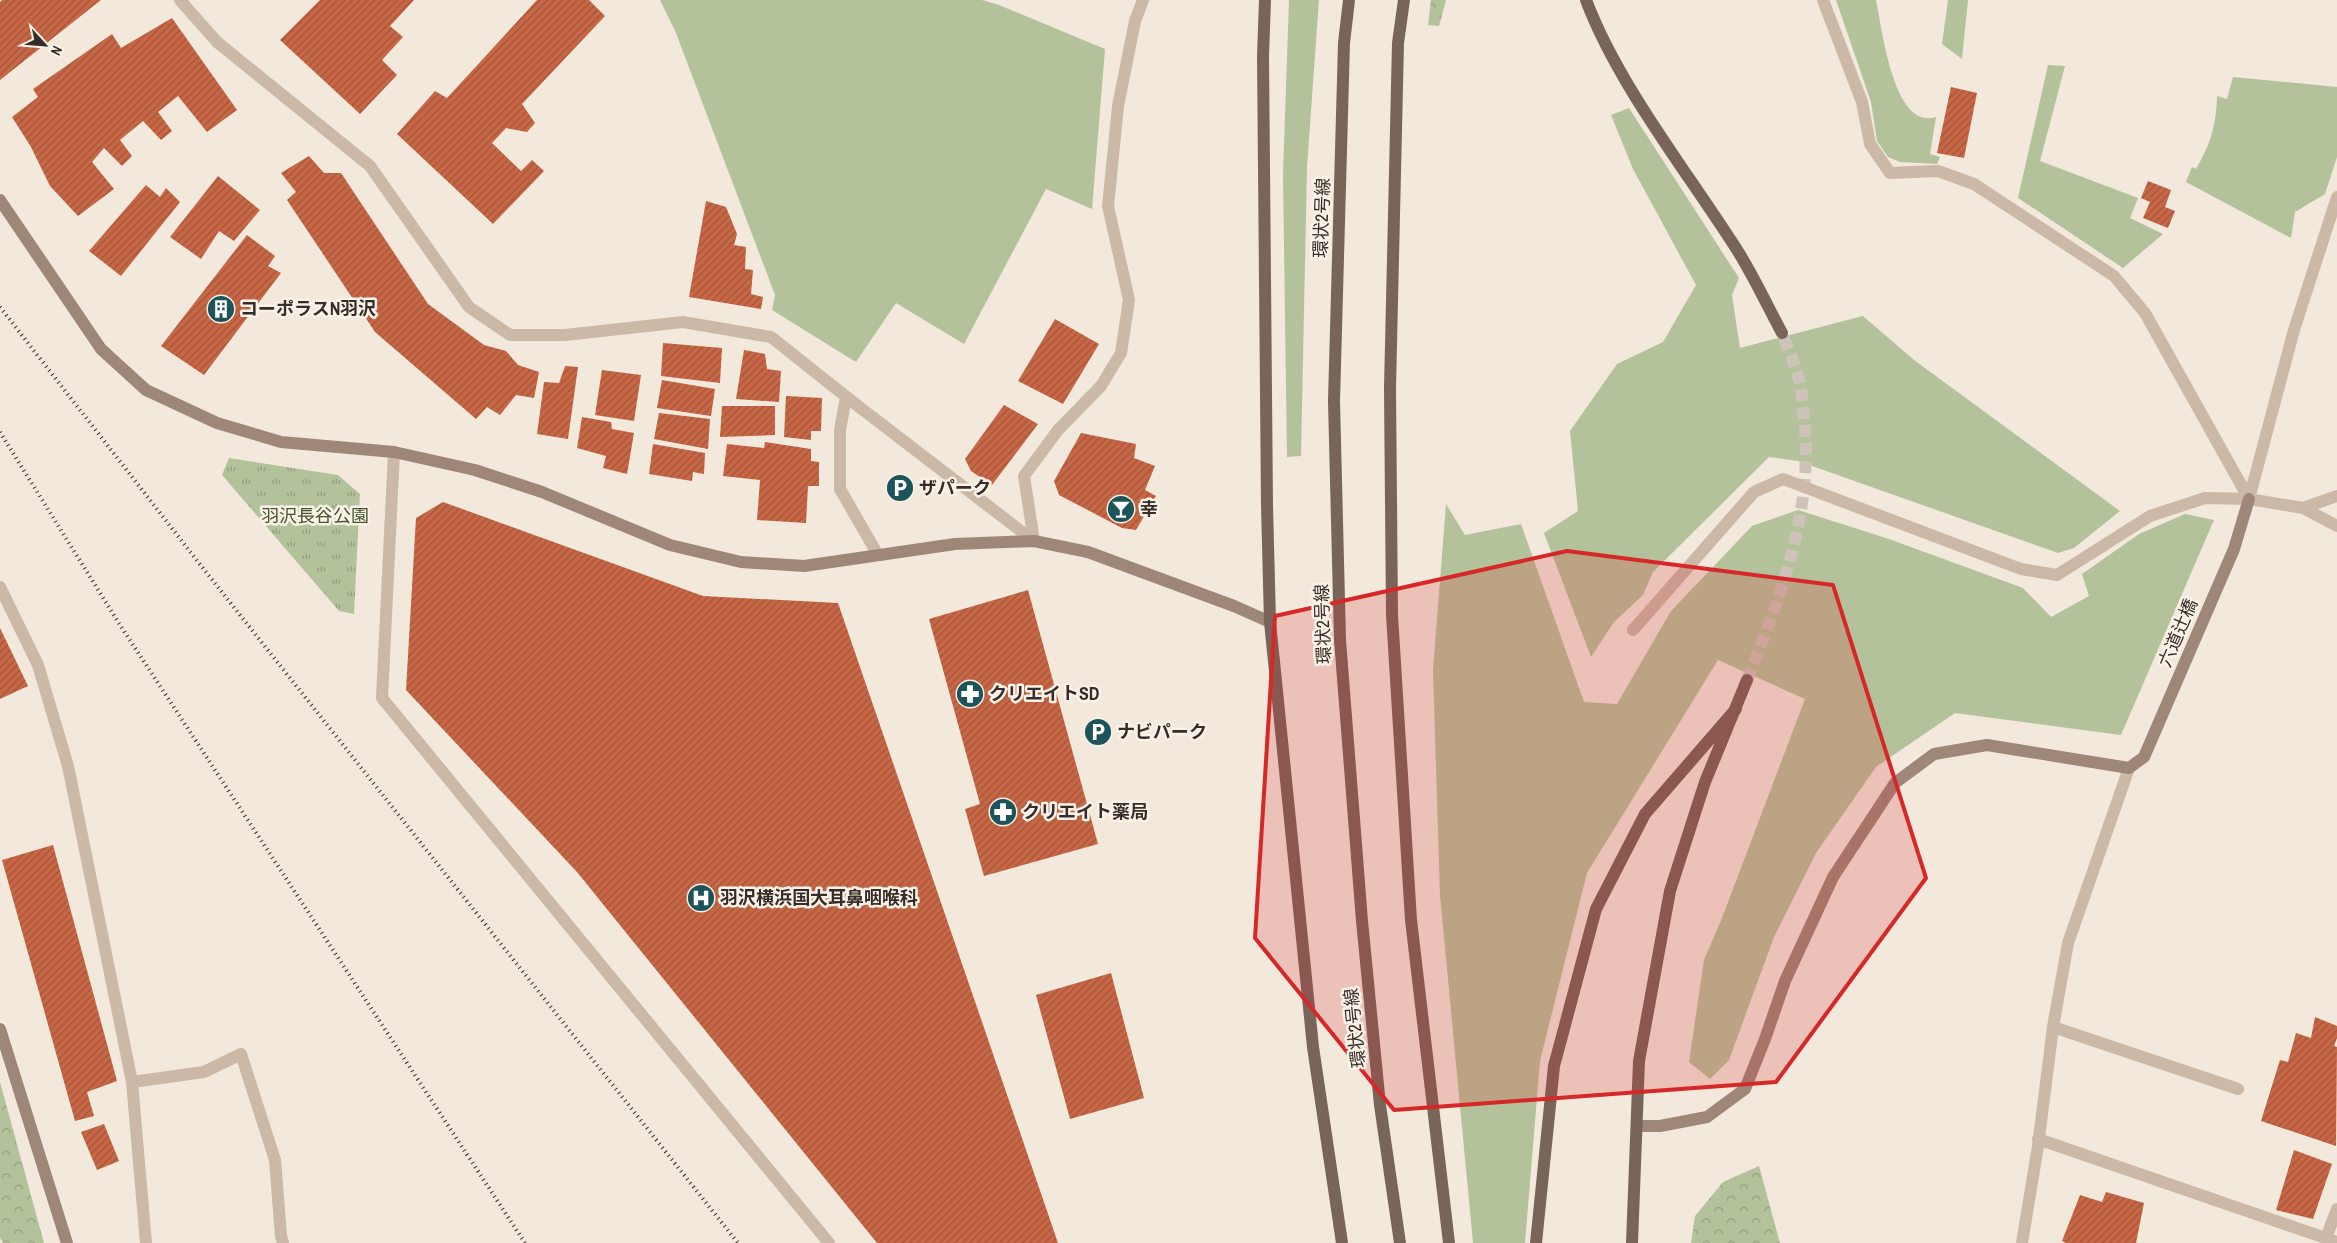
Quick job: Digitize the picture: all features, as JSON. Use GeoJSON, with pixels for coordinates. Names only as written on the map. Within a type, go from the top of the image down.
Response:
{"type":"FeatureCollection","features":[{"type":"Feature","properties":{"kind":"main road"},"geometry":{"type":"LineString","coordinates":[[1265,0],[1266,505],[1270,622],[1313,1047],[1342,1243]]}},
{"type":"Feature","properties":{"kind":"main road","name":"環状2号線"},"geometry":{"type":"LineString","coordinates":[[1349,0],[1344,43],[1334,401],[1340,640],[1362,921],[1379,1096],[1400,1243]]}},
{"type":"Feature","properties":{"kind":"main road"},"geometry":{"type":"LineString","coordinates":[[1404,0],[1398,43],[1390,388],[1392,615],[1411,920],[1449,1243]]}},
{"type":"Feature","properties":{"kind":"main road"},"geometry":{"type":"LineString","coordinates":[[1586,0],[1594,20],[1632,88],[1740,255],[1782,334]]}},
{"type":"Feature","properties":{"kind":"main road"},"geometry":{"type":"LineString","coordinates":[[1632,1243],[1639,1061],[1670,892],[1705,782],[1747,680]]}},
{"type":"Feature","properties":{"kind":"main road"},"geometry":{"type":"LineString","coordinates":[[1536,1243],[1554,1066],[1596,908],[1645,814],[1736,709]]}},
{"type":"Feature","properties":{"kind":"street"},"geometry":{"type":"LineString","coordinates":[[180,0],[217,42],[370,166],[469,307],[510,335],[565,335],[682,322],[771,337],[1034,541]]}},
{"type":"Feature","properties":{"kind":"street"},"geometry":{"type":"LineString","coordinates":[[1034,541],[1024,476],[1058,430],[1102,386],[1120,353],[1129,300],[1108,206],[1118,106],[1135,21],[1143,0]]}},
{"type":"Feature","properties":{"kind":"street"},"geometry":{"type":"LineString","coordinates":[[1823,0],[1862,102],[1870,144],[1890,174],[1938,171],[1974,184],[2015,209],[2114,276],[2145,314],[2248,499]]}},
{"type":"Feature","properties":{"kind":"street"},"geometry":{"type":"LineString","coordinates":[[2248,499],[2294,330],[2337,197]]}},
{"type":"Feature","properties":{"kind":"street"},"geometry":{"type":"LineString","coordinates":[[0,200],[101,349],[146,390],[217,423],[281,442],[394,452],[504,478],[585,509],[670,546],[742,562],[804,566],[955,544],[1034,541],[1088,552],[1234,606],[1270,622]]}},
{"type":"Feature","properties":{"kind":"street"},"geometry":{"type":"LineString","coordinates":[[846,397],[840,430],[840,489],[878,555]]}},
{"type":"Feature","properties":{"kind":"street"},"geometry":{"type":"LineString","coordinates":[[394,452],[382,698],[829,1243]]}},
{"type":"Feature","properties":{"kind":"street"},"geometry":{"type":"LineString","coordinates":[[1633,630],[1754,492],[1783,479],[2021,569],[2057,575],[2150,516],[2205,498],[2248,499],[2303,508],[2337,526]]}},
{"type":"Feature","properties":{"kind":"street"},"geometry":{"type":"LineString","coordinates":[[2303,508],[2337,496]]}},
{"type":"Feature","properties":{"kind":"street","name":"六道辻橋"},"geometry":{"type":"LineString","coordinates":[[2129,768],[2144,757],[2234,549],[2248,499]]}},
{"type":"Feature","properties":{"kind":"street"},"geometry":{"type":"LineString","coordinates":[[0,587],[38,665],[68,766],[132,1082],[146,1243]]}},
{"type":"Feature","properties":{"kind":"street"},"geometry":{"type":"LineString","coordinates":[[1637,1126],[1660,1126],[1708,1117],[1745,1089],[1766,1039],[1785,981],[1834,877],[1895,783],[1934,754],[1987,745],[2129,768],[2068,943],[2053,1027],[2022,1243]]}},
{"type":"Feature","properties":{"kind":"street"},"geometry":{"type":"LineString","coordinates":[[2053,1027],[2238,1089]]}},
{"type":"Feature","properties":{"kind":"street"},"geometry":{"type":"LineString","coordinates":[[0,1029],[67,1243]]}},
{"type":"Feature","properties":{"kind":"street"},"geometry":{"type":"LineString","coordinates":[[132,1082],[204,1072],[240,1054],[275,1160],[283,1243]]}},
{"type":"Feature","properties":{"kind":"street"},"geometry":{"type":"LineString","coordinates":[[2038,1139],[2332,1240],[2337,1209]]}},
{"type":"Feature","properties":{"kind":"highlighted area"},"geometry":{"type":"Polygon","coordinates":[[[1567,551],[1833,585],[1926,878],[1776,1082],[1394,1110],[1255,938],[1275,616],[1567,551]]]}},
{"type":"Feature","properties":{"kind":"green space"},"geometry":{"type":"Polygon","coordinates":[[[660,0],[982,0],[999,5],[1105,49],[1092,209],[1046,189],[964,344],[896,303],[856,362],[772,310],[775,295],[676,33],[660,0]]]}},
{"type":"Feature","properties":{"kind":"green space"},"geometry":{"type":"Polygon","coordinates":[[[1289,0],[1319,0],[1307,167],[1301,456],[1287,457],[1283,174],[1289,0]]]}},
{"type":"Feature","properties":{"kind":"green space"},"geometry":{"type":"Polygon","coordinates":[[[1431,0],[1446,0],[1439,26],[1428,25],[1431,0]]]}},
{"type":"Feature","properties":{"kind":"green space"},"geometry":{"type":"Polygon","coordinates":[[[1836,0],[1876,0],[1886,53],[1900,93],[1909,108],[1921,117],[1936,117],[1930,154],[1940,157],[1937,164],[1900,162],[1888,157],[1877,141],[1871,102],[1836,0]]]}},
{"type":"Feature","properties":{"kind":"green space"},"geometry":{"type":"Polygon","coordinates":[[[1948,0],[1968,0],[1962,59],[1942,44],[1948,0]]]}},
{"type":"Feature","properties":{"kind":"green space"},"geometry":{"type":"Polygon","coordinates":[[[2048,65],[2065,66],[2040,161],[2138,198],[2130,218],[2163,234],[2123,268],[2018,198],[2048,65]]]}},
{"type":"Feature","properties":{"kind":"green space"},"geometry":{"type":"Polygon","coordinates":[[[2233,77],[2337,87],[2337,157],[2325,194],[2295,212],[2291,238],[2186,182],[2192,167],[2196,169],[2209,142],[2214,125],[2217,96],[2227,99],[2233,77]]]}},
{"type":"Feature","properties":{"kind":"green space"},"geometry":{"type":"Polygon","coordinates":[[[1629,108],[1739,278],[1732,295],[1740,348],[1863,316],[1914,360],[2120,511],[2074,548],[2058,553],[1798,461],[1769,457],[1653,572],[1643,595],[1614,622],[1591,657],[1544,533],[1578,511],[1570,431],[1617,364],[1663,342],[1696,285],[1633,169],[1611,115],[1629,108]]]}},
{"type":"Feature","properties":{"kind":"green space","name":"羽沢長谷公園"},"geometry":{"type":"Polygon","coordinates":[[[229,458],[338,475],[360,494],[354,614],[339,611],[222,475],[229,458]]]}},
{"type":"Feature","properties":{"kind":"green space"},"geometry":{"type":"Polygon","coordinates":[[[1446,504],[1465,535],[1521,524],[1584,702],[1617,704],[1671,611],[1752,526],[1798,510],[1889,539],[2023,588],[2051,617],[2089,596],[2082,574],[2139,534],[2185,514],[2214,520],[2121,735],[1955,713],[1876,767],[1816,853],[1774,937],[1729,1060],[1710,1079],[1689,1062],[1704,960],[1722,918],[1805,699],[1718,660],[1587,873],[1540,1061],[1525,1243],[1473,1243],[1440,895],[1433,670],[1446,504]]]}},
{"type":"Feature","properties":{"kind":"green space"},"geometry":{"type":"Polygon","coordinates":[[[0,1082],[44,1243],[3,1243],[0,1238],[0,1082]]]}},
{"type":"Feature","properties":{"kind":"green space"},"geometry":{"type":"Polygon","coordinates":[[[1759,1166],[1780,1243],[1691,1243],[1695,1216],[1723,1182],[1759,1166]]]}},
{"type":"Feature","properties":{"kind":"building"},"geometry":{"type":"Polygon","coordinates":[[[2,0],[101,0],[0,80],[0,2],[2,0]]]}},
{"type":"Feature","properties":{"kind":"building"},"geometry":{"type":"Polygon","coordinates":[[[320,0],[414,0],[390,26],[403,37],[382,60],[397,75],[360,114],[280,40],[320,0]]]}},
{"type":"Feature","properties":{"kind":"building"},"geometry":{"type":"Polygon","coordinates":[[[537,0],[589,0],[605,16],[522,104],[535,123],[527,132],[506,128],[492,143],[521,171],[532,160],[544,171],[493,224],[397,134],[435,91],[447,98],[537,0]]]}},
{"type":"Feature","properties":{"kind":"building"},"geometry":{"type":"Polygon","coordinates":[[[172,18],[237,110],[207,132],[178,96],[158,112],[172,131],[161,140],[143,121],[120,140],[132,156],[122,166],[104,148],[92,162],[114,189],[78,216],[50,186],[31,147],[12,117],[38,97],[33,89],[112,34],[121,48],[172,18]]]}},
{"type":"Feature","properties":{"kind":"building"},"geometry":{"type":"Polygon","coordinates":[[[1951,87],[1977,93],[1964,158],[1937,153],[1951,87]]]}},
{"type":"Feature","properties":{"kind":"building"},"geometry":{"type":"Polygon","coordinates":[[[309,156],[324,173],[341,173],[428,304],[484,345],[506,351],[518,365],[539,372],[534,398],[516,395],[500,415],[487,407],[476,419],[375,332],[287,200],[296,192],[281,173],[309,156]]]}},
{"type":"Feature","properties":{"kind":"building"},"geometry":{"type":"Polygon","coordinates":[[[218,176],[260,210],[234,241],[219,231],[201,259],[170,237],[218,176]]]}},
{"type":"Feature","properties":{"kind":"building"},"geometry":{"type":"Polygon","coordinates":[[[2148,181],[2171,190],[2165,207],[2175,211],[2168,228],[2143,218],[2150,202],[2141,198],[2148,181]]]}},
{"type":"Feature","properties":{"kind":"building"},"geometry":{"type":"Polygon","coordinates":[[[146,185],[160,197],[166,188],[180,202],[121,276],[89,251],[146,185]]]}},
{"type":"Feature","properties":{"kind":"building"},"geometry":{"type":"Polygon","coordinates":[[[706,201],[726,207],[737,234],[734,245],[746,247],[745,269],[753,270],[751,294],[763,297],[761,309],[689,297],[706,201]]]}},
{"type":"Feature","properties":{"kind":"building","name":"コーポラスN羽沢"},"geometry":{"type":"Polygon","coordinates":[[[247,235],[275,256],[268,266],[281,273],[204,375],[161,346],[247,235]]]}},
{"type":"Feature","properties":{"kind":"building"},"geometry":{"type":"Polygon","coordinates":[[[1055,319],[1099,344],[1063,404],[1018,381],[1055,319]]]}},
{"type":"Feature","properties":{"kind":"building"},"geometry":{"type":"Polygon","coordinates":[[[663,343],[722,348],[720,383],[661,376],[663,343]]]}},
{"type":"Feature","properties":{"kind":"building"},"geometry":{"type":"Polygon","coordinates":[[[744,350],[765,354],[767,369],[781,371],[779,402],[736,399],[744,350]]]}},
{"type":"Feature","properties":{"kind":"building"},"geometry":{"type":"Polygon","coordinates":[[[565,366],[578,367],[568,439],[537,434],[544,382],[559,383],[565,366]]]}},
{"type":"Feature","properties":{"kind":"building"},"geometry":{"type":"Polygon","coordinates":[[[602,370],[641,375],[634,421],[595,415],[602,370]]]}},
{"type":"Feature","properties":{"kind":"building"},"geometry":{"type":"Polygon","coordinates":[[[662,380],[715,389],[711,416],[657,408],[662,380]]]}},
{"type":"Feature","properties":{"kind":"building"},"geometry":{"type":"Polygon","coordinates":[[[786,396],[822,398],[821,431],[811,431],[811,440],[784,437],[786,396]]]}},
{"type":"Feature","properties":{"kind":"building"},"geometry":{"type":"Polygon","coordinates":[[[1004,405],[1038,424],[992,485],[971,471],[965,459],[1004,405]]]}},
{"type":"Feature","properties":{"kind":"building"},"geometry":{"type":"Polygon","coordinates":[[[722,406],[775,406],[775,435],[720,437],[722,406]]]}},
{"type":"Feature","properties":{"kind":"building"},"geometry":{"type":"Polygon","coordinates":[[[659,413],[710,419],[708,449],[654,439],[659,413]]]}},
{"type":"Feature","properties":{"kind":"building"},"geometry":{"type":"Polygon","coordinates":[[[582,417],[611,422],[612,429],[634,433],[627,474],[603,468],[606,456],[577,448],[582,417]]]}},
{"type":"Feature","properties":{"kind":"building"},"geometry":{"type":"Polygon","coordinates":[[[1081,433],[1136,444],[1134,458],[1155,466],[1145,490],[1156,496],[1136,530],[1122,528],[1059,495],[1054,481],[1081,433]]]}},
{"type":"Feature","properties":{"kind":"building"},"geometry":{"type":"Polygon","coordinates":[[[765,442],[811,449],[811,461],[819,462],[819,486],[808,486],[806,523],[757,520],[760,480],[723,476],[727,444],[764,448],[765,442]]]}},
{"type":"Feature","properties":{"kind":"building"},"geometry":{"type":"Polygon","coordinates":[[[653,444],[705,453],[704,474],[693,472],[692,481],[649,474],[653,444]]]}},
{"type":"Feature","properties":{"kind":"building"},"geometry":{"type":"Polygon","coordinates":[[[443,502],[703,596],[838,603],[1058,1243],[877,1243],[577,872],[406,690],[416,518],[443,502]]]}},
{"type":"Feature","properties":{"kind":"building"},"geometry":{"type":"Polygon","coordinates":[[[1028,590],[1098,844],[984,876],[965,809],[980,804],[929,619],[1028,590]]]}},
{"type":"Feature","properties":{"kind":"building"},"geometry":{"type":"Polygon","coordinates":[[[0,628],[28,686],[0,699],[0,628]]]}},
{"type":"Feature","properties":{"kind":"building"},"geometry":{"type":"Polygon","coordinates":[[[53,845],[117,1081],[87,1092],[94,1116],[75,1121],[2,860],[53,845]]]}},
{"type":"Feature","properties":{"kind":"building"},"geometry":{"type":"Polygon","coordinates":[[[1111,973],[1144,1098],[1070,1119],[1036,995],[1111,973]]]}},
{"type":"Feature","properties":{"kind":"building"},"geometry":{"type":"Polygon","coordinates":[[[2315,1017],[2337,1026],[2337,1038],[2334,1046],[2337,1047],[2336,1146],[2261,1121],[2280,1060],[2288,1062],[2296,1033],[2311,1038],[2315,1017]]]}},
{"type":"Feature","properties":{"kind":"building"},"geometry":{"type":"Polygon","coordinates":[[[104,1124],[119,1161],[97,1170],[81,1132],[104,1124]]]}},
{"type":"Feature","properties":{"kind":"building"},"geometry":{"type":"Polygon","coordinates":[[[2294,1150],[2332,1164],[2313,1219],[2276,1210],[2294,1150]]]}},
{"type":"Feature","properties":{"kind":"building"},"geometry":{"type":"Polygon","coordinates":[[[2106,1192],[2144,1203],[2136,1243],[2066,1243],[2062,1241],[2080,1195],[2102,1202],[2106,1192]]]}},
{"type":"Feature","properties":{"kind":"tunnel"},"geometry":{"type":"LineString","coordinates":[[1747,680],[1784,582],[1800,515],[1805,481],[1806,446],[1801,388],[1796,368],[1782,333]]}},
{"type":"Feature","properties":{"kind":"railway"},"geometry":{"type":"LineString","coordinates":[[0,307],[202,567],[738,1243]]}},
{"type":"Feature","properties":{"kind":"railway"},"geometry":{"type":"LineString","coordinates":[[0,432],[118,622],[525,1243]]}},
{"type":"Feature","properties":{"kind":"place","name":"コーポラスN羽沢"},"geometry":{"type":"Point","coordinates":[221,309]}},
{"type":"Feature","properties":{"kind":"place","name":"ザパーク"},"geometry":{"type":"Point","coordinates":[900,488]}},
{"type":"Feature","properties":{"kind":"place","name":"幸"},"geometry":{"type":"Point","coordinates":[1121,509]}},
{"type":"Feature","properties":{"kind":"place","name":"クリエイトSD"},"geometry":{"type":"Point","coordinates":[970,694]}},
{"type":"Feature","properties":{"kind":"place","name":"ナビパーク"},"geometry":{"type":"Point","coordinates":[1098,732]}},
{"type":"Feature","properties":{"kind":"place","name":"クリエイト薬局"},"geometry":{"type":"Point","coordinates":[1003,812]}},
{"type":"Feature","properties":{"kind":"place","name":"羽沢横浜国大耳鼻咽喉科"},"geometry":{"type":"Point","coordinates":[701,898]}}]}
